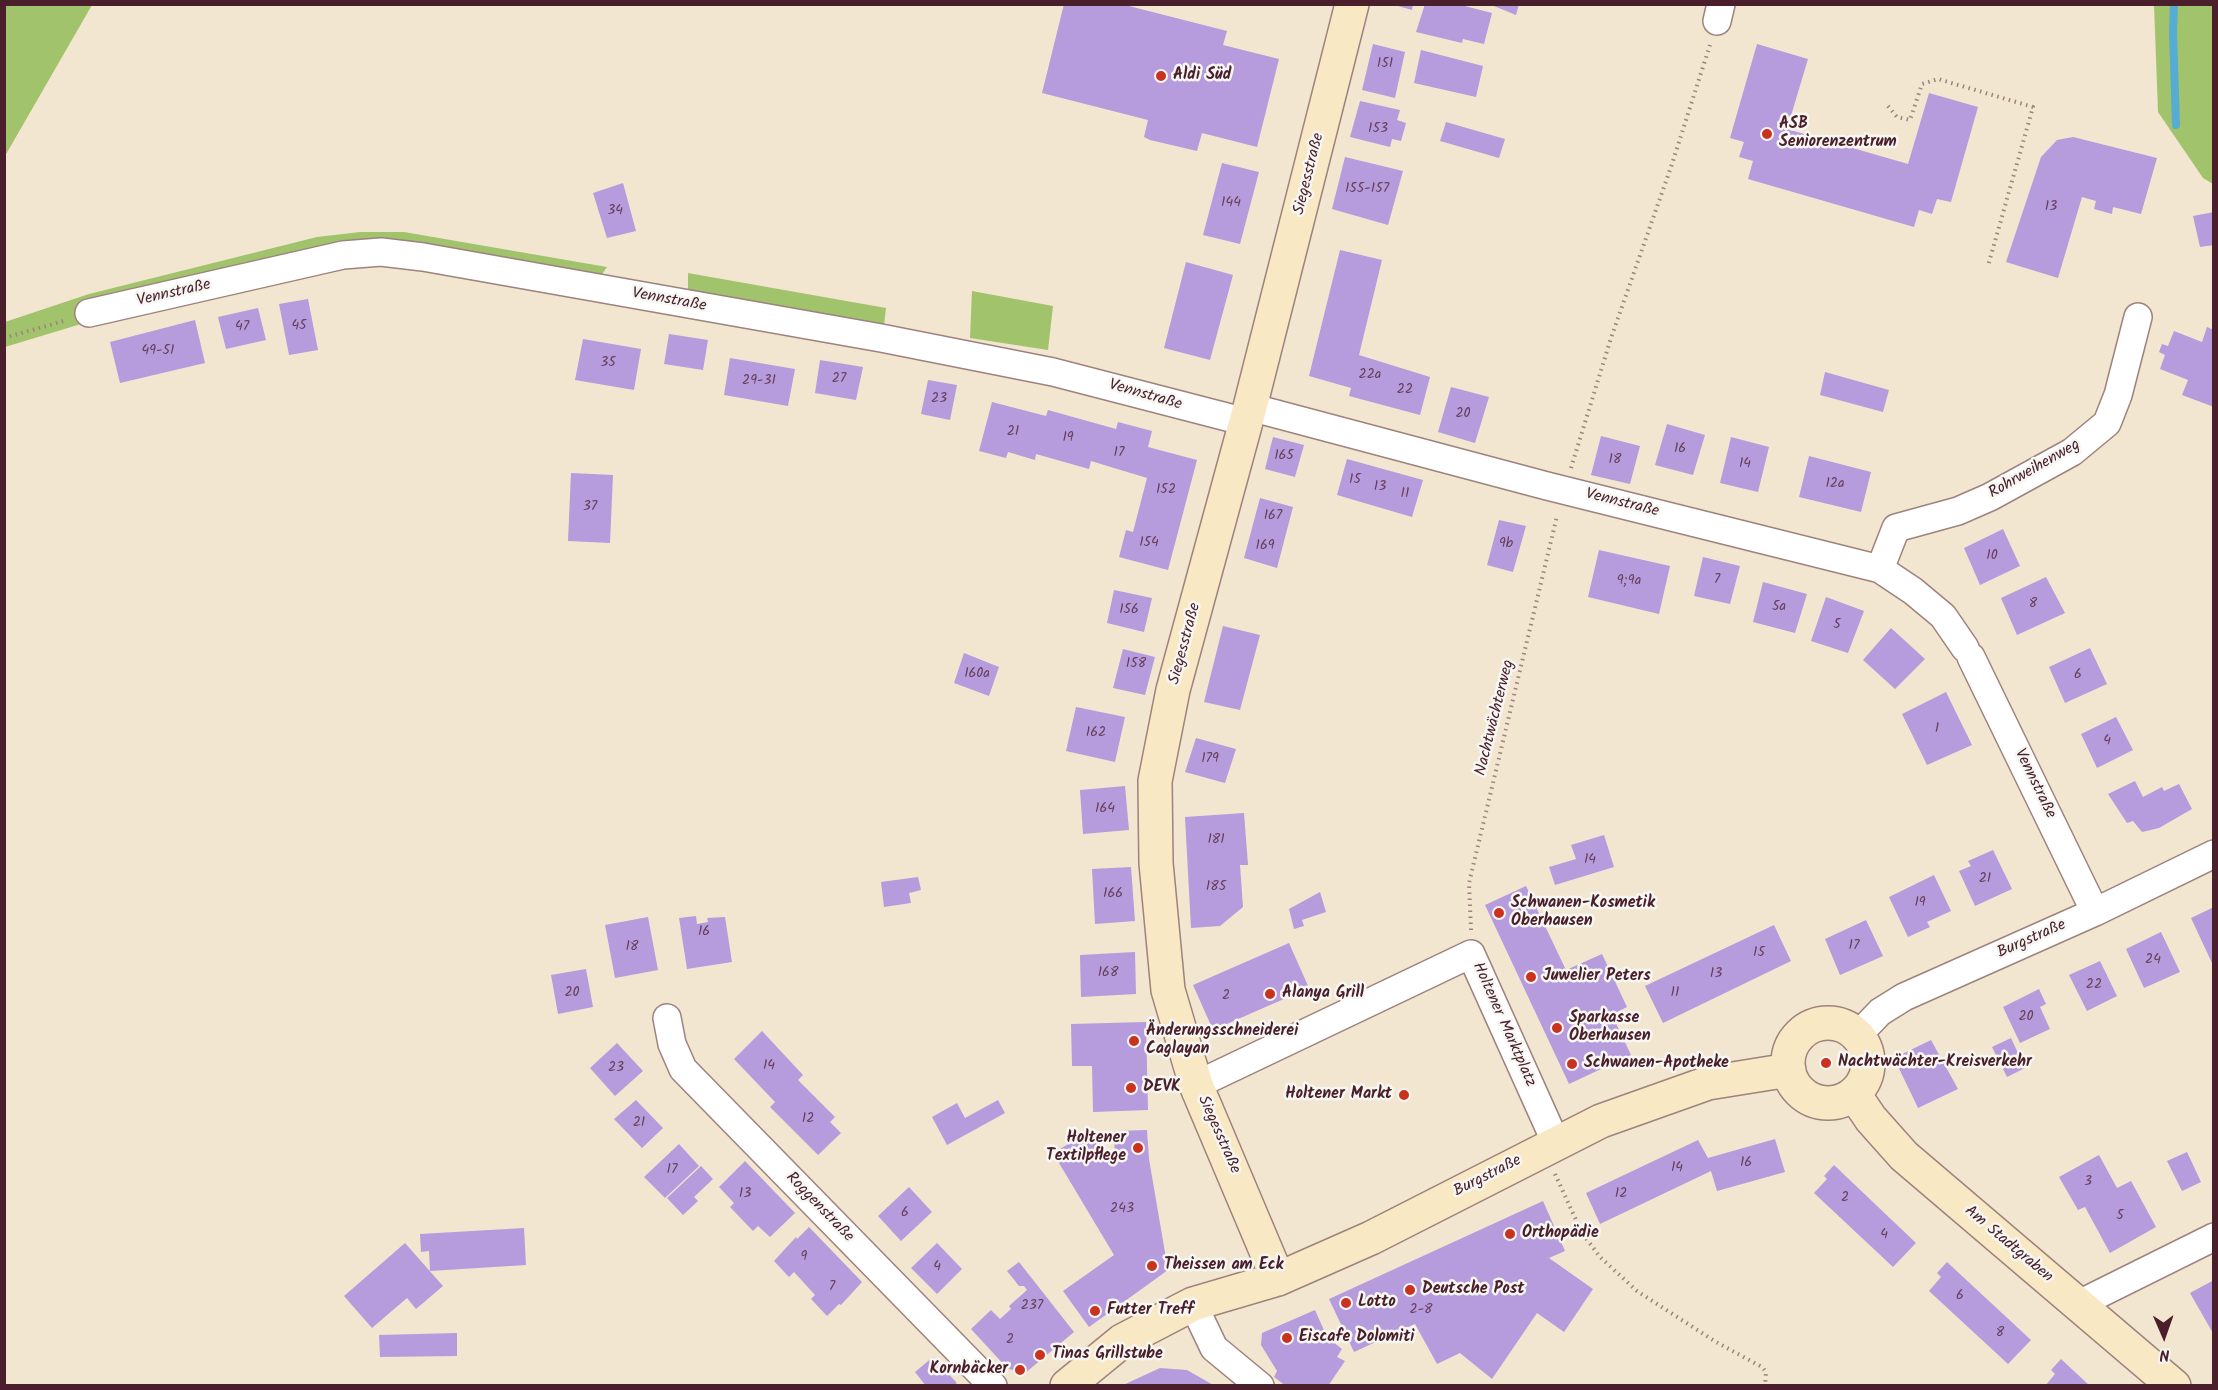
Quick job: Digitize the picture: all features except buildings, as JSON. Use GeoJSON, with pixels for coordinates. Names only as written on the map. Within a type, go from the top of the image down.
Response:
{"type":"FeatureCollection","features":[{"type":"Feature","properties":{"kind":"main road","name":"Siegesstraße"},"geometry":{"type":"LineString","coordinates":[[1278,1279],[1196,1085],[1168,990],[1156,863],[1155,781],[1173,690],[1248,415],[1352,4]]}},
{"type":"Feature","properties":{"kind":"main road"},"geometry":{"type":"LineString","coordinates":[[1833,1023],[1849,1028],[1858,1035],[1868,1054],[1868,1069],[1863,1083],[1854,1094],[1841,1101],[1826,1103],[1812,1100],[1800,1091],[1789,1070],[1791,1046],[1802,1033],[1816,1024],[1833,1023]]}},
{"type":"Feature","properties":{"kind":"main road","name":"Burgstraße"},"geometry":{"type":"LineString","coordinates":[[1067,1386],[1122,1341],[1193,1304],[1278,1279],[1371,1238],[1601,1121],[1708,1083],[1789,1070]]}},
{"type":"Feature","properties":{"kind":"main road","name":"Am Stadtgraben"},"geometry":{"type":"LineString","coordinates":[[1854,1094],[1871,1119],[1904,1156],[2174,1386]]}},
{"type":"Feature","properties":{"kind":"street","name":"Vennstraße"},"geometry":{"type":"LineString","coordinates":[[89,313],[343,255],[381,252],[445,261],[1030,367],[1136,392],[1177,406],[1248,415],[1880,569],[1913,591],[1943,616],[1968,652],[2095,912]]}},
{"type":"Feature","properties":{"kind":"street","name":"Rohrweihenweg"},"geometry":{"type":"LineString","coordinates":[[1880,569],[1896,528],[1958,511],[1990,497],[2072,452],[2107,423],[2118,395],[2138,318]]}},
{"type":"Feature","properties":{"kind":"street","name":"Burgstraße"},"geometry":{"type":"LineString","coordinates":[[1858,1035],[1880,1012],[1904,997],[2095,912],[2214,854]]}},
{"type":"Feature","properties":{"kind":"street","name":"Holtener Marktplatz"},"geometry":{"type":"LineString","coordinates":[[1196,1085],[1471,954],[1549,1146]]}},
{"type":"Feature","properties":{"kind":"street","name":"Roggenstraße"},"geometry":{"type":"LineString","coordinates":[[666,1018],[672,1044],[683,1069],[993,1386]]}},
{"type":"Feature","properties":{"kind":"street"},"geometry":{"type":"LineString","coordinates":[[2079,1304],[2214,1237]]}},
{"type":"Feature","properties":{"kind":"street"},"geometry":{"type":"LineString","coordinates":[[1193,1304],[1214,1348],[1260,1386]]}},
{"type":"Feature","properties":{"kind":"path","name":"Nachtwächterweg"},"geometry":{"type":"LineString","coordinates":[[1471,954],[1469,883],[1563,490],[1611,338],[1671,167],[1719,13]]}},
{"type":"Feature","properties":{"kind":"path"},"geometry":{"type":"LineString","coordinates":[[1888,106],[1891,113],[1910,120],[1922,84],[1938,79],[2033,107],[1988,266]]}},
{"type":"Feature","properties":{"kind":"path"},"geometry":{"type":"LineString","coordinates":[[4,338],[89,313]]}},
{"type":"Feature","properties":{"kind":"path"},"geometry":{"type":"LineString","coordinates":[[1549,1146],[1582,1233],[1600,1257],[1637,1291],[1716,1342],[1762,1367],[1766,1372],[1765,1386]]}},
{"type":"Feature","properties":{"kind":"green space"},"geometry":{"type":"Polygon","coordinates":[[[4,5],[92,5],[5,156],[4,5]]]}},
{"type":"Feature","properties":{"kind":"green space"},"geometry":{"type":"Polygon","coordinates":[[[2154,5],[2213,5],[2213,184],[2203,178],[2158,112],[2154,5]]]}},
{"type":"Feature","properties":{"kind":"green space"},"geometry":{"type":"Polygon","coordinates":[[[360,232],[404,232],[607,267],[595,284],[422,252],[91,321],[5,347],[5,322],[89,294],[317,237],[360,232]]]}},
{"type":"Feature","properties":{"kind":"green space"},"geometry":{"type":"Polygon","coordinates":[[[688,273],[886,308],[883,334],[688,300],[688,273]]]}},
{"type":"Feature","properties":{"kind":"green space"},"geometry":{"type":"Polygon","coordinates":[[[972,291],[1053,306],[1048,350],[970,338],[972,291]]]}},
{"type":"Feature","properties":{"kind":"waterway"},"geometry":{"type":"LineString","coordinates":[[2174,4],[2176,125]]}},
{"type":"Feature","properties":{"kind":"place","name":"Aldi Süd"},"geometry":{"type":"Point","coordinates":[1161,76]}},
{"type":"Feature","properties":{"kind":"place","name":"ASB Seniorenzentrum"},"geometry":{"type":"Point","coordinates":[1767,134]}},
{"type":"Feature","properties":{"kind":"place","name":"Schwanen-Kosmetik Oberhausen"},"geometry":{"type":"Point","coordinates":[1499,913]}},
{"type":"Feature","properties":{"kind":"place","name":"Juwelier Peters"},"geometry":{"type":"Point","coordinates":[1531,977]}},
{"type":"Feature","properties":{"kind":"place","name":"Alanya Grill"},"geometry":{"type":"Point","coordinates":[1270,994]}},
{"type":"Feature","properties":{"kind":"place","name":"Sparkasse Oberhausen"},"geometry":{"type":"Point","coordinates":[1557,1028]}},
{"type":"Feature","properties":{"kind":"place","name":"Änderungsschneiderei Caglayan"},"geometry":{"type":"Point","coordinates":[1134,1041]}},
{"type":"Feature","properties":{"kind":"place","name":"Nachtwächter-Kreisverkehr"},"geometry":{"type":"Point","coordinates":[1826,1063]}},
{"type":"Feature","properties":{"kind":"place","name":"Schwanen-Apotheke"},"geometry":{"type":"Point","coordinates":[1572,1064]}},
{"type":"Feature","properties":{"kind":"place","name":"DEVK"},"geometry":{"type":"Point","coordinates":[1131,1088]}},
{"type":"Feature","properties":{"kind":"place","name":"Holtener Markt"},"geometry":{"type":"Point","coordinates":[1404,1095]}},
{"type":"Feature","properties":{"kind":"place","name":"Holtener Textilpflege"},"geometry":{"type":"Point","coordinates":[1138,1148]}},
{"type":"Feature","properties":{"kind":"place","name":"Orthopädie"},"geometry":{"type":"Point","coordinates":[1510,1234]}},
{"type":"Feature","properties":{"kind":"place","name":"Theissen am Eck"},"geometry":{"type":"Point","coordinates":[1152,1266]}},
{"type":"Feature","properties":{"kind":"place","name":"Deutsche Post"},"geometry":{"type":"Point","coordinates":[1410,1290]}},
{"type":"Feature","properties":{"kind":"place","name":"Lotto"},"geometry":{"type":"Point","coordinates":[1346,1303]}},
{"type":"Feature","properties":{"kind":"place","name":"Futter Treff"},"geometry":{"type":"Point","coordinates":[1095,1311]}},
{"type":"Feature","properties":{"kind":"place","name":"Eiscafe Dolomiti"},"geometry":{"type":"Point","coordinates":[1287,1338]}},
{"type":"Feature","properties":{"kind":"place","name":"Tinas Grillstube"},"geometry":{"type":"Point","coordinates":[1040,1355]}},
{"type":"Feature","properties":{"kind":"place","name":"Kornbäcker"},"geometry":{"type":"Point","coordinates":[1020,1370]}}]}
